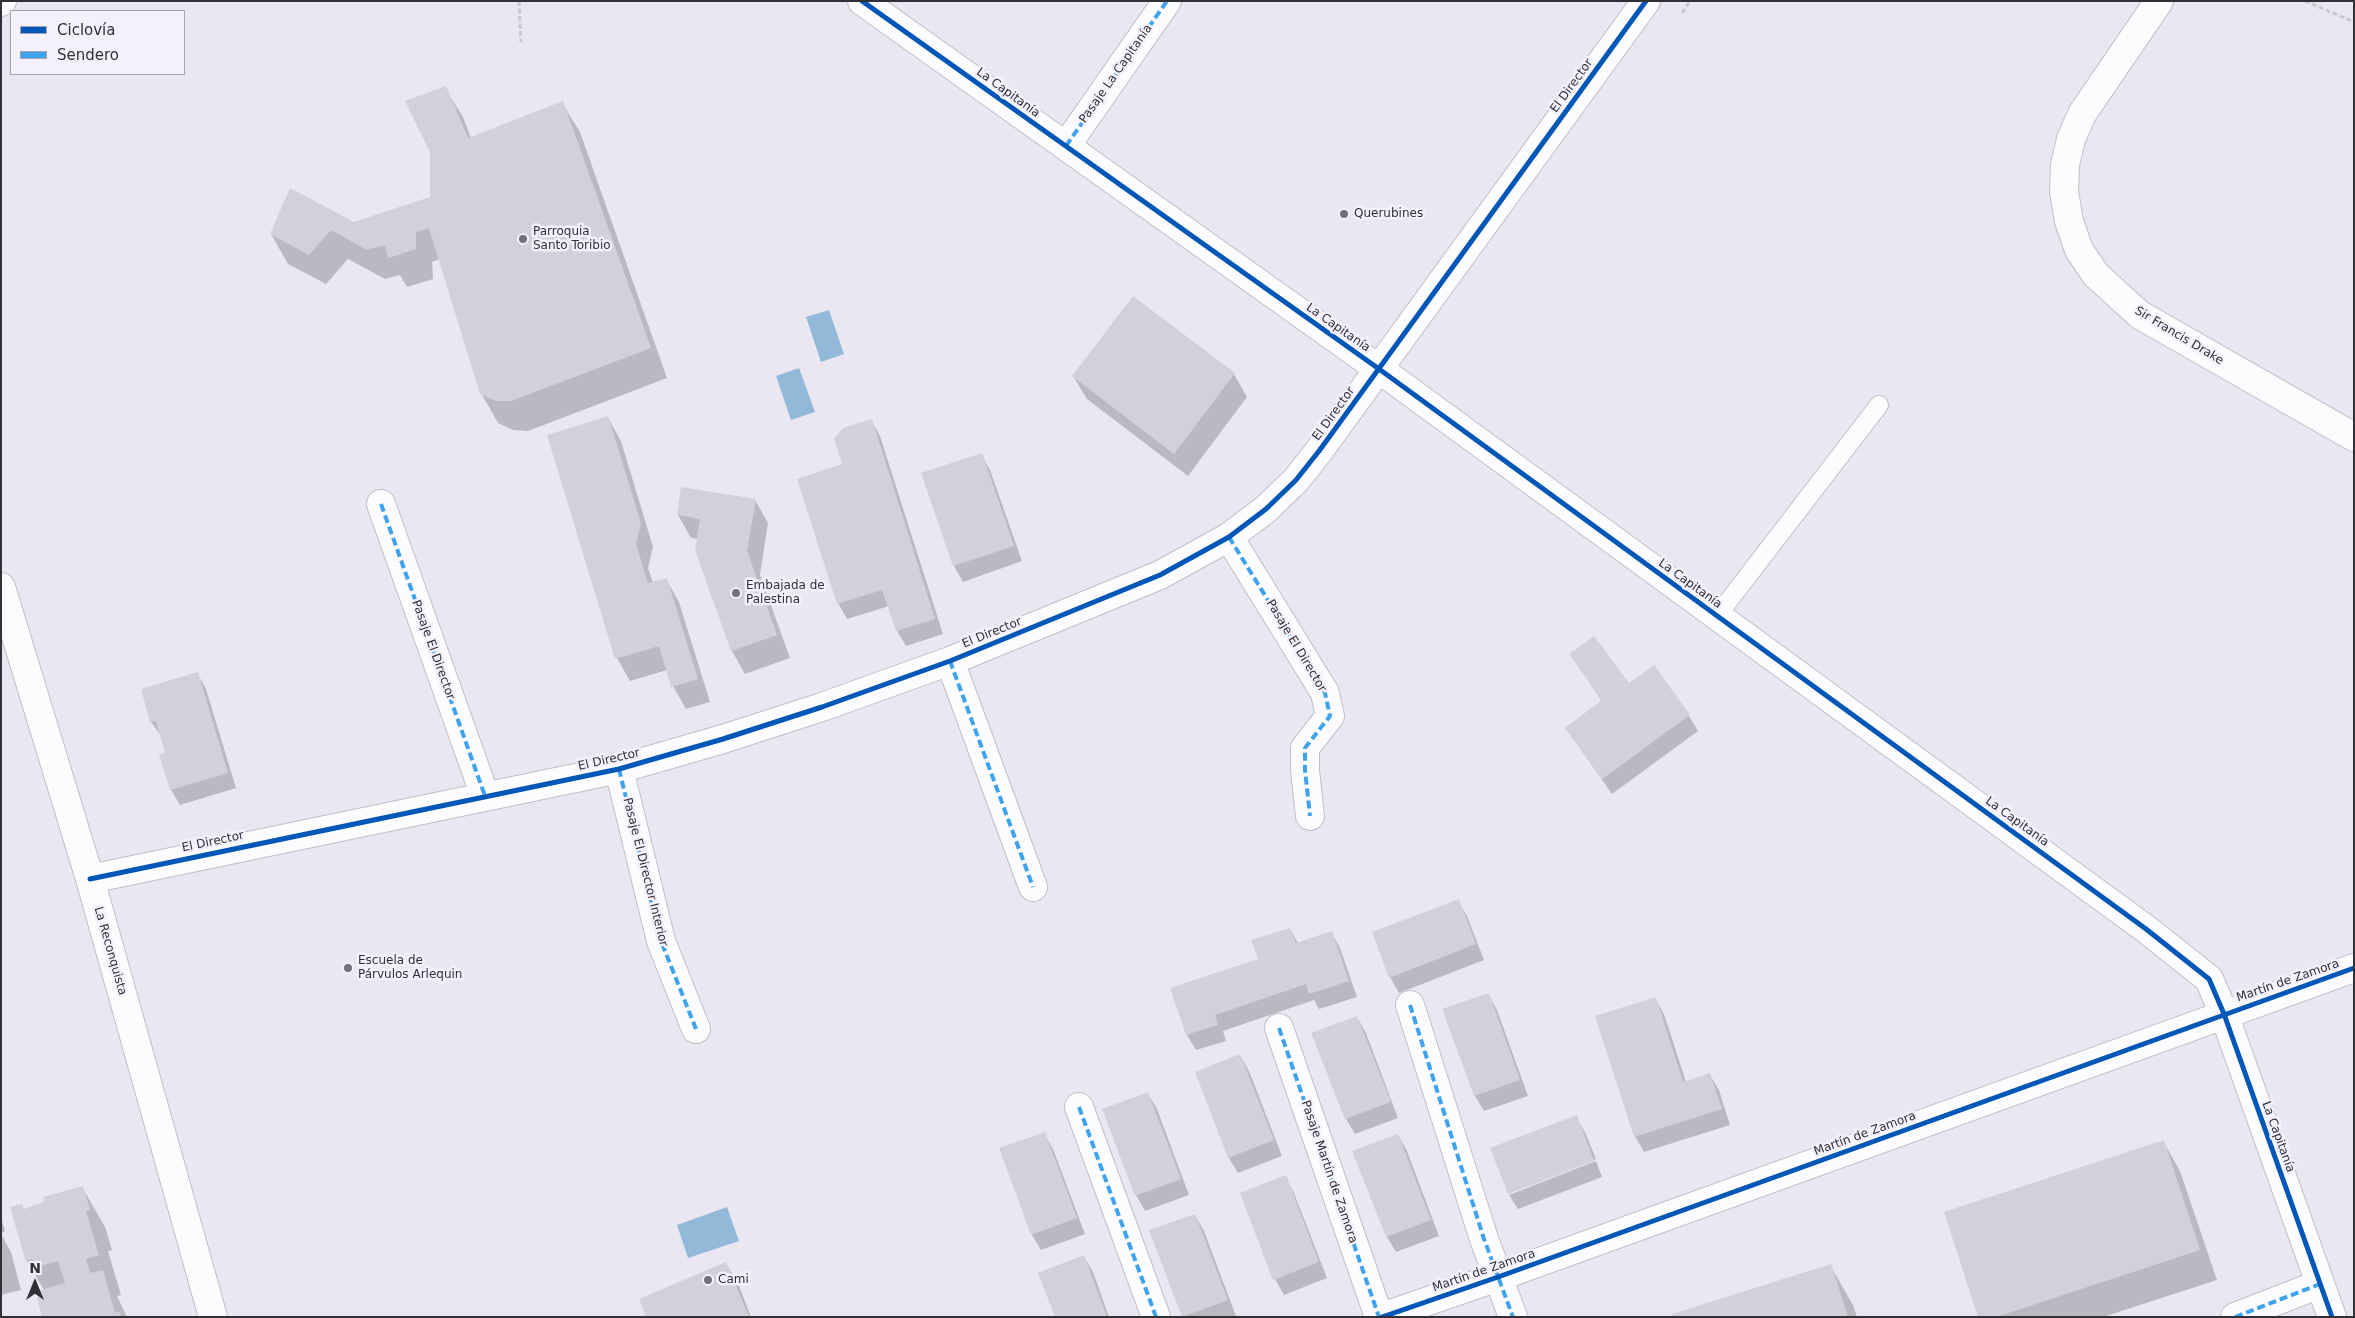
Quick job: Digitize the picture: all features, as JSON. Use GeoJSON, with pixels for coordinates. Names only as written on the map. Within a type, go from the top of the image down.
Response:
{"type":"FeatureCollection","features":[{"type":"Feature","properties":{"kind":"street","name":"Pasaje La Capitanía"},"geometry":{"type":"LineString","coordinates":[[1066,146],[1167,1]]}},
{"type":"Feature","properties":{"kind":"street","name":"El Director"},"geometry":{"type":"LineString","coordinates":[[90,879],[619,769],[723,739],[950,661],[1160,575],[1229,537],[1266,509],[1296,480],[1379,369],[1646,1]]}},
{"type":"Feature","properties":{"kind":"street","name":"Sir Francis Drake"},"geometry":{"type":"LineString","coordinates":[[2159,1],[2082,114],[2071,139],[2065,165],[2064,192],[2069,221],[2079,250],[2096,275],[2140,315],[2354,437]]}},
{"type":"Feature","properties":{"kind":"street","name":"La Capitanía"},"geometry":{"type":"LineString","coordinates":[[869,3],[1379,369],[2146,929],[2209,979],[2224,1014],[2332,1317]]}},
{"type":"Feature","properties":{"kind":"street","name":"Pasaje El Director"},"geometry":{"type":"LineString","coordinates":[[381,504],[485,796]]}},
{"type":"Feature","properties":{"kind":"street","name":"Pasaje El Director"},"geometry":{"type":"LineString","coordinates":[[1229,537],[1325,693],[1330,716],[1305,748],[1305,770],[1310,816]]}},
{"type":"Feature","properties":{"kind":"street","name":"La Reconquista"},"geometry":{"type":"LineString","coordinates":[[1,587],[90,879],[213,1317]]}},
{"type":"Feature","properties":{"kind":"street"},"geometry":{"type":"LineString","coordinates":[[950,661],[1033,887]]}},
{"type":"Feature","properties":{"kind":"street","name":"Pasaje El Director Interior"},"geometry":{"type":"LineString","coordinates":[[619,769],[661,941],[696,1029]]}},
{"type":"Feature","properties":{"kind":"street","name":"Martín de Zamora"},"geometry":{"type":"LineString","coordinates":[[1380,1317],[1498,1278],[2354,968]]}},
{"type":"Feature","properties":{"kind":"street"},"geometry":{"type":"LineString","coordinates":[[1410,1005],[1498,1278],[1513,1317]]}},
{"type":"Feature","properties":{"kind":"street","name":"Pasaje Martín de Zamora"},"geometry":{"type":"LineString","coordinates":[[1279,1028],[1380,1317]]}},
{"type":"Feature","properties":{"kind":"street"},"geometry":{"type":"LineString","coordinates":[[1079,1107],[1156,1317]]}},
{"type":"Feature","properties":{"kind":"street"},"geometry":{"type":"LineString","coordinates":[[2235,1317],[2320,1284]]}},
{"type":"Feature","properties":{"kind":"lane"},"geometry":{"type":"LineString","coordinates":[[1717,616],[1879,405]]}},
{"type":"Feature","properties":{"kind":"path"},"geometry":{"type":"LineString","coordinates":[[519,1],[520,42]]}},
{"type":"Feature","properties":{"kind":"path"},"geometry":{"type":"LineString","coordinates":[[2305,1],[2354,22]]}},
{"type":"Feature","properties":{"kind":"water"},"geometry":{"type":"Polygon","coordinates":[[[829,310],[844,354],[821,362],[806,317],[829,310]]]}},
{"type":"Feature","properties":{"kind":"water"},"geometry":{"type":"Polygon","coordinates":[[[799,368],[815,412],[791,420],[776,376],[799,368]]]}},
{"type":"Feature","properties":{"kind":"water"},"geometry":{"type":"Polygon","coordinates":[[[727,1207],[739,1241],[688,1258],[677,1225],[727,1207]]]}},
{"type":"Feature","properties":{"kind":"building","name":"Parroquia Santo Toribio"},"geometry":{"type":"Polygon","coordinates":[[[446,86],[468,138],[563,101],[651,348],[511,401],[496,401],[480,394],[429,228],[416,232],[416,249],[388,258],[385,245],[367,250],[331,230],[309,255],[270,234],[290,188],[354,222],[430,197],[430,152],[405,101],[446,86]]]}},
{"type":"Feature","properties":{"kind":"building"},"geometry":{"type":"Polygon","coordinates":[[[1133,296],[1235,373],[1174,454],[1072,376],[1133,296]]]}},
{"type":"Feature","properties":{"kind":"building"},"geometry":{"type":"Polygon","coordinates":[[[608,416],[641,523],[636,544],[648,583],[667,578],[698,679],[671,687],[659,646],[615,659],[547,435],[608,416]]]}},
{"type":"Feature","properties":{"kind":"building"},"geometry":{"type":"Polygon","coordinates":[[[872,419],[935,619],[896,631],[882,590],[837,604],[797,479],[842,464],[834,439],[843,428],[872,419]]]}},
{"type":"Feature","properties":{"kind":"building"},"geometry":{"type":"Polygon","coordinates":[[[982,453],[1014,546],[953,566],[921,473],[982,453]]]}},
{"type":"Feature","properties":{"kind":"building","name":"Embajada de Palestina"},"geometry":{"type":"Polygon","coordinates":[[[681,487],[756,499],[747,551],[777,635],[731,651],[695,550],[700,519],[677,515],[681,487]]]}},
{"type":"Feature","properties":{"kind":"building"},"geometry":{"type":"Polygon","coordinates":[[[1594,636],[1629,683],[1654,665],[1690,715],[1602,779],[1565,728],[1602,700],[1569,654],[1594,636]]]}},
{"type":"Feature","properties":{"kind":"building"},"geometry":{"type":"Polygon","coordinates":[[[198,672],[228,773],[170,790],[159,754],[165,753],[156,721],[150,722],[141,689],[198,672]]]}},
{"type":"Feature","properties":{"kind":"building"},"geometry":{"type":"Polygon","coordinates":[[[1459,899],[1476,944],[1389,978],[1372,932],[1459,899]]]}},
{"type":"Feature","properties":{"kind":"building"},"geometry":{"type":"Polygon","coordinates":[[[1290,928],[1296,943],[1332,931],[1349,981],[1309,994],[1306,984],[1215,1015],[1218,1025],[1186,1035],[1170,988],[1258,959],[1251,940],[1290,928]]]}},
{"type":"Feature","properties":{"kind":"building"},"geometry":{"type":"Polygon","coordinates":[[[1489,993],[1520,1080],[1474,1096],[1442,1009],[1489,993]]]}},
{"type":"Feature","properties":{"kind":"building"},"geometry":{"type":"Polygon","coordinates":[[[1656,997],[1683,1082],[1710,1073],[1722,1109],[1634,1137],[1595,1016],[1656,997]]]}},
{"type":"Feature","properties":{"kind":"building"},"geometry":{"type":"Polygon","coordinates":[[[1357,1016],[1391,1102],[1345,1119],[1311,1033],[1357,1016]]]}},
{"type":"Feature","properties":{"kind":"building"},"geometry":{"type":"Polygon","coordinates":[[[1240,1054],[1274,1140],[1228,1158],[1195,1072],[1240,1054]]]}},
{"type":"Feature","properties":{"kind":"building"},"geometry":{"type":"Polygon","coordinates":[[[1148,1092],[1181,1179],[1135,1196],[1102,1109],[1148,1092]]]}},
{"type":"Feature","properties":{"kind":"building"},"geometry":{"type":"Polygon","coordinates":[[[1577,1115],[1594,1161],[1508,1194],[1490,1148],[1577,1115]]]}},
{"type":"Feature","properties":{"kind":"building"},"geometry":{"type":"Polygon","coordinates":[[[1045,1132],[1077,1218],[1031,1235],[999,1148],[1045,1132]]]}},
{"type":"Feature","properties":{"kind":"building"},"geometry":{"type":"Polygon","coordinates":[[[1398,1134],[1431,1220],[1386,1237],[1352,1151],[1398,1134]]]}},
{"type":"Feature","properties":{"kind":"building"},"geometry":{"type":"Polygon","coordinates":[[[2164,1140],[2200,1250],[1996,1317],[1978,1317],[1944,1212],[2164,1140]]]}},
{"type":"Feature","properties":{"kind":"building"},"geometry":{"type":"Polygon","coordinates":[[[1286,1175],[1319,1262],[1273,1280],[1240,1193],[1286,1175]]]}},
{"type":"Feature","properties":{"kind":"building"},"geometry":{"type":"Polygon","coordinates":[[[83,1186],[90,1210],[86,1211],[99,1255],[86,1259],[90,1273],[103,1270],[115,1313],[119,1311],[121,1317],[42,1317],[37,1297],[42,1296],[41,1290],[65,1283],[58,1261],[34,1268],[32,1259],[26,1262],[10,1207],[22,1204],[24,1209],[44,1202],[43,1197],[83,1186]]]}},
{"type":"Feature","properties":{"kind":"building"},"geometry":{"type":"Polygon","coordinates":[[[1195,1214],[1228,1300],[1182,1317],[1149,1230],[1195,1214]]]}},
{"type":"Feature","properties":{"kind":"building"},"geometry":{"type":"Polygon","coordinates":[[[1084,1255],[1107,1317],[1055,1317],[1038,1273],[1084,1255]]]}},
{"type":"Feature","properties":{"kind":"building","name":"Cami"},"geometry":{"type":"Polygon","coordinates":[[[726,1262],[749,1317],[646,1317],[639,1299],[726,1262]]]}},
{"type":"Feature","properties":{"kind":"building"},"geometry":{"type":"Polygon","coordinates":[[[1831,1264],[1848,1317],[1673,1317],[1672,1314],[1831,1264]]]}},
{"type":"Feature","properties":{"kind":"marked path"},"geometry":{"type":"LineString","coordinates":[[1066,146],[1167,1]]}},
{"type":"Feature","properties":{"kind":"marked path"},"geometry":{"type":"LineString","coordinates":[[381,504],[485,796]]}},
{"type":"Feature","properties":{"kind":"marked path"},"geometry":{"type":"LineString","coordinates":[[1229,537],[1325,693],[1330,716],[1305,748],[1305,770],[1310,816]]}},
{"type":"Feature","properties":{"kind":"marked path"},"geometry":{"type":"LineString","coordinates":[[950,661],[1033,887]]}},
{"type":"Feature","properties":{"kind":"marked path"},"geometry":{"type":"LineString","coordinates":[[619,769],[661,941],[696,1029]]}},
{"type":"Feature","properties":{"kind":"marked path"},"geometry":{"type":"LineString","coordinates":[[1410,1005],[1484,1239],[1513,1317]]}},
{"type":"Feature","properties":{"kind":"marked path"},"geometry":{"type":"LineString","coordinates":[[1279,1028],[1379,1317]]}},
{"type":"Feature","properties":{"kind":"marked path"},"geometry":{"type":"LineString","coordinates":[[1079,1107],[1156,1317]]}},
{"type":"Feature","properties":{"kind":"marked path"},"geometry":{"type":"LineString","coordinates":[[2235,1317],[2320,1284]]}},
{"type":"Feature","properties":{"kind":"cycle path"},"geometry":{"type":"LineString","coordinates":[[862,1],[1379,369],[2146,929],[2209,979],[2224,1014],[2332,1317]]}},
{"type":"Feature","properties":{"kind":"cycle path"},"geometry":{"type":"LineString","coordinates":[[90,879],[619,769],[723,739],[822,707],[950,661],[1160,575],[1229,537],[1266,509],[1296,480],[1319,451],[1646,1]]}},
{"type":"Feature","properties":{"kind":"cycle path"},"geometry":{"type":"LineString","coordinates":[[1382,1317],[1498,1277],[2354,968]]}},
{"type":"Feature","properties":{"kind":"place","name":"Querubines"},"geometry":{"type":"Point","coordinates":[1344,214]}},
{"type":"Feature","properties":{"kind":"place","name":"Parroquia Santo Toribio"},"geometry":{"type":"Point","coordinates":[523,239]}},
{"type":"Feature","properties":{"kind":"place","name":"Embajada de Palestina"},"geometry":{"type":"Point","coordinates":[736,593]}},
{"type":"Feature","properties":{"kind":"place","name":"Escuela de Párvulos Arlequin"},"geometry":{"type":"Point","coordinates":[348,968]}},
{"type":"Feature","properties":{"kind":"place","name":"Cami"},"geometry":{"type":"Point","coordinates":[708,1280]}}]}
